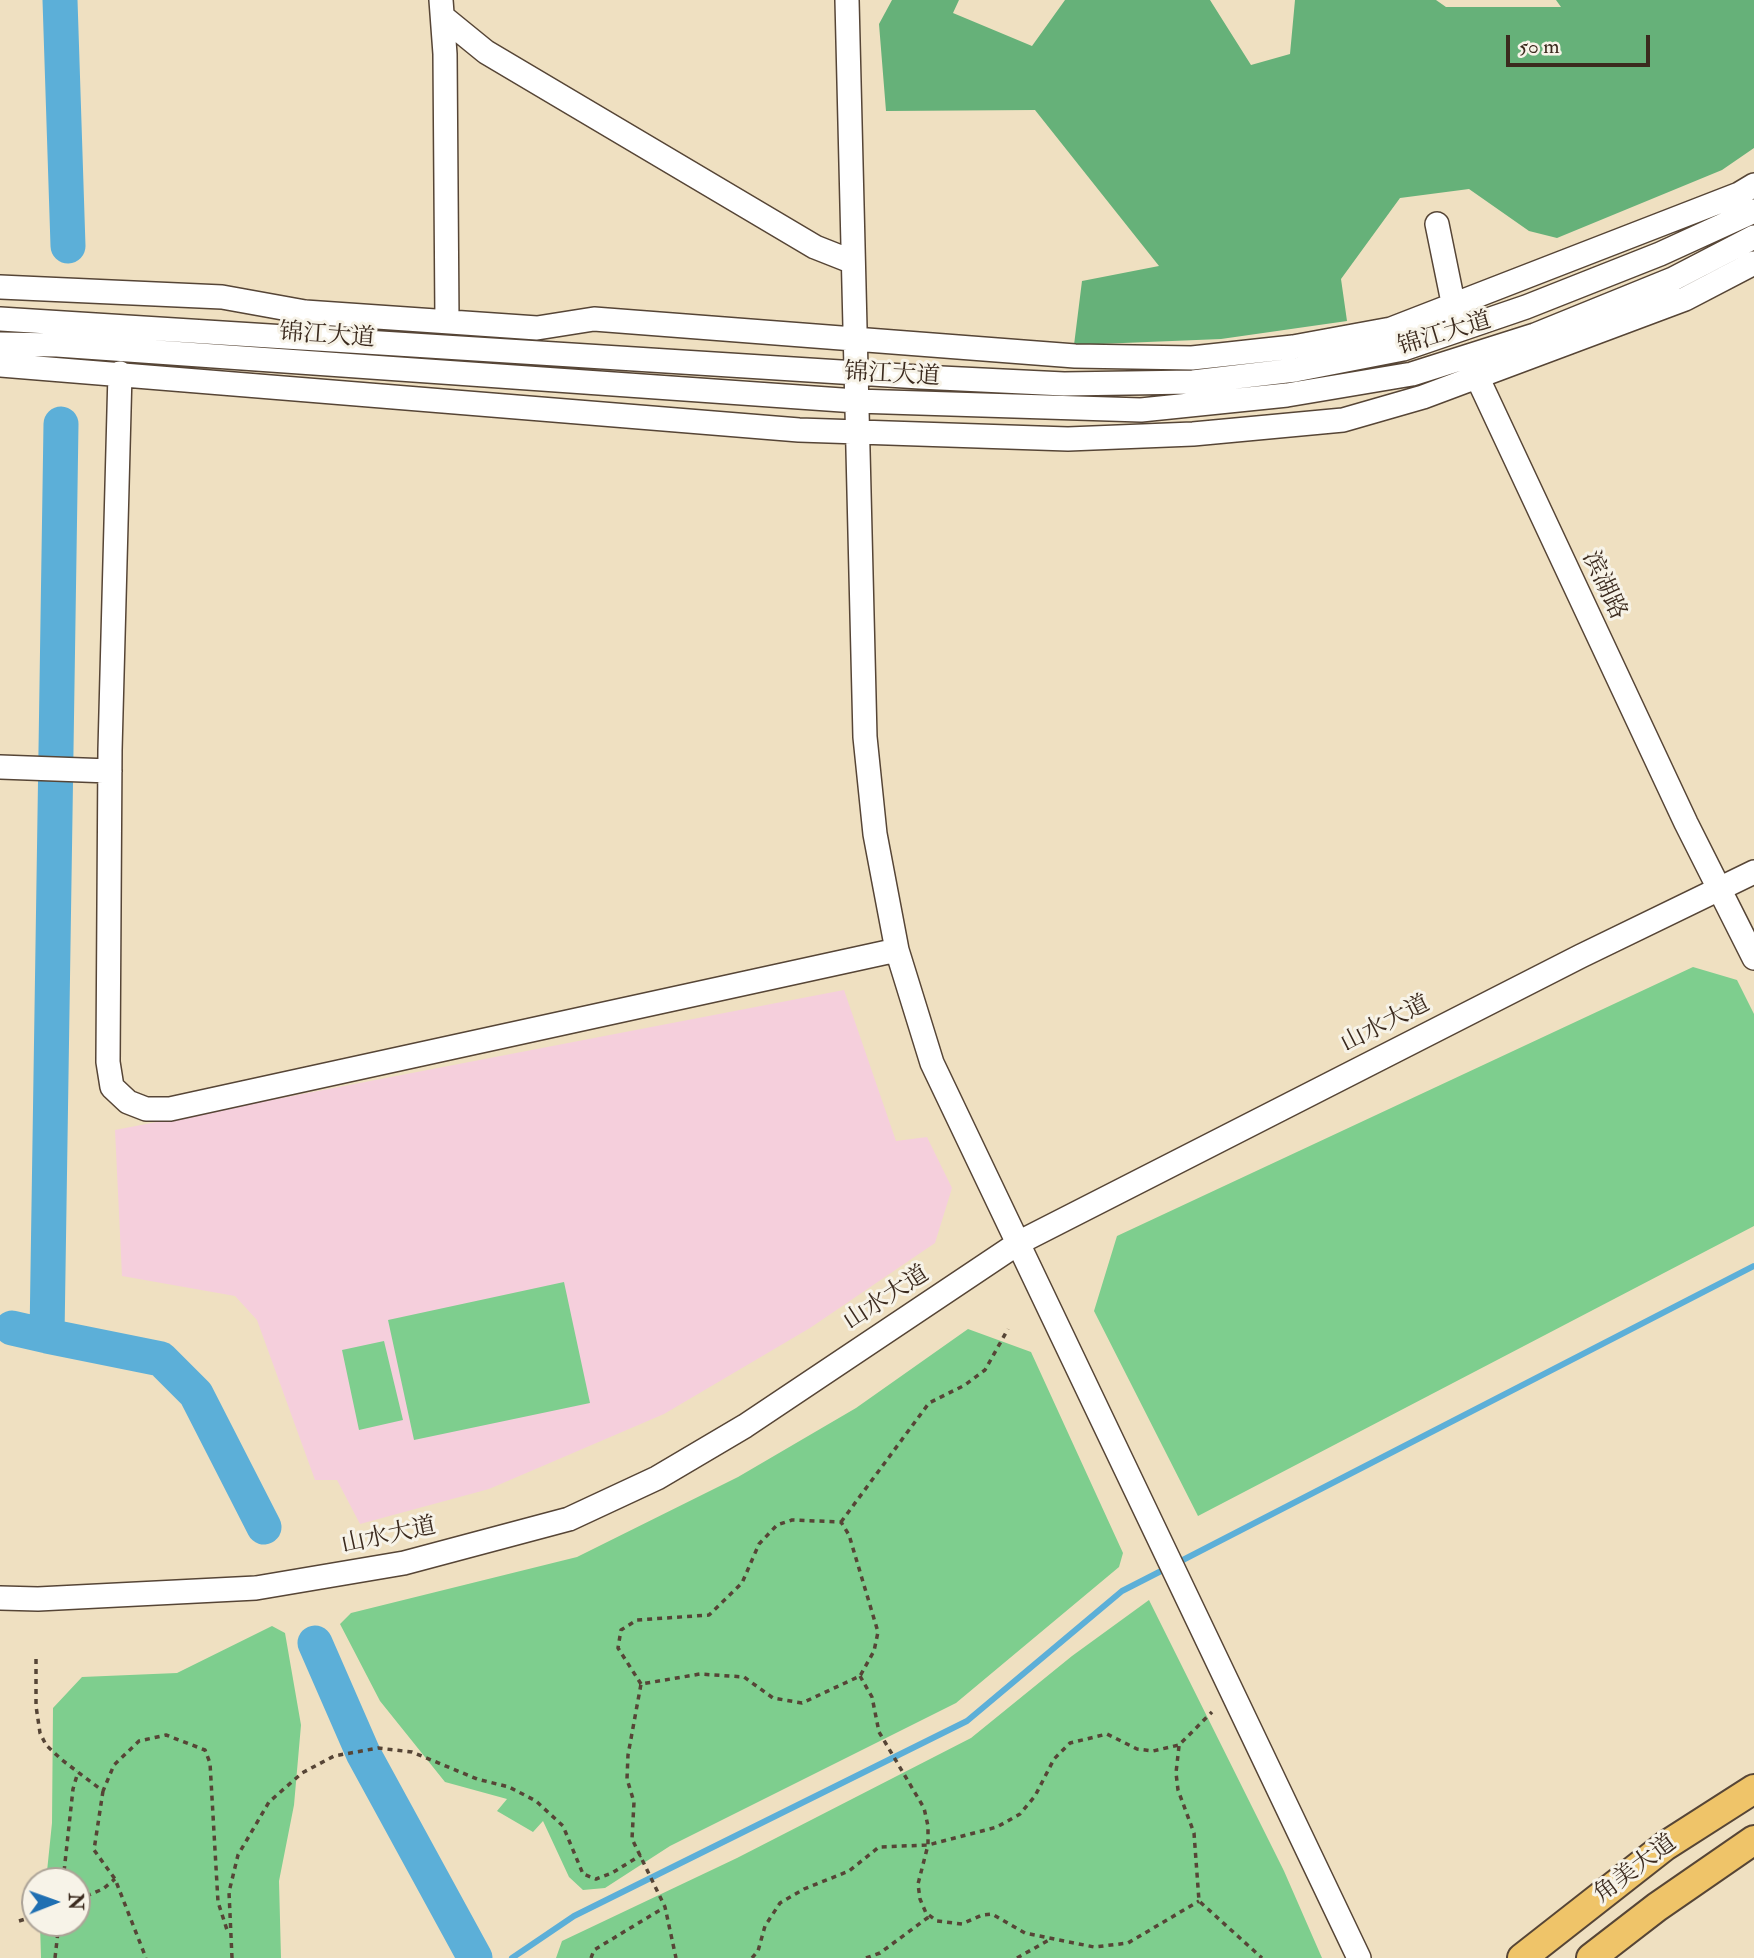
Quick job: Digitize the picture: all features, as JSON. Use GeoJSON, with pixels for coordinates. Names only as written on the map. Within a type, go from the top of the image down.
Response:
{"type":"FeatureCollection","features":[{"type":"Feature","properties":{"kind":"main road","name":"角美大道"},"geometry":{"type":"LineString","coordinates":[[1522,1958],[1665,1846],[1754,1789]]}},
{"type":"Feature","properties":{"kind":"main road","name":"角美大道"},"geometry":{"type":"LineString","coordinates":[[1591,1958],[1657,1907],[1754,1840]]}},
{"type":"Feature","properties":{"kind":"street"},"geometry":{"type":"LineString","coordinates":[[847,0],[865,737],[875,834],[897,950],[932,1063],[984,1176],[1020,1242],[1049,1310],[1359,1958]]}},
{"type":"Feature","properties":{"kind":"street"},"geometry":{"type":"LineString","coordinates":[[442,8],[486,52],[815,247],[853,262]]}},
{"type":"Feature","properties":{"kind":"street"},"geometry":{"type":"LineString","coordinates":[[442,8],[447,321]]}},
{"type":"Feature","properties":{"kind":"street"},"geometry":{"type":"LineString","coordinates":[[0,286],[222,297],[305,312],[537,328],[594,319],[1075,356],[1192,358],[1293,347],[1391,329],[1739,194],[1754,185]]}},
{"type":"Feature","properties":{"kind":"street","name":"锦江大道"},"geometry":{"type":"LineString","coordinates":[[0,319],[855,373],[1064,384],[1193,382],[1295,370],[1404,349],[1660,254],[1754,211]]}},
{"type":"Feature","properties":{"kind":"street","name":"滨湖路"},"geometry":{"type":"LineString","coordinates":[[1437,224],[1467,357],[1754,958]]}},
{"type":"Feature","properties":{"kind":"street","name":"锦江大道"},"geometry":{"type":"LineString","coordinates":[[0,344],[71,346],[856,401],[1140,411],[1287,395],[1412,374],[1535,335],[1672,279],[1754,237]]}},
{"type":"Feature","properties":{"kind":"street"},"geometry":{"type":"LineString","coordinates":[[0,365],[799,430],[1068,439],[1193,434],[1343,420],[1477,378],[1685,299],[1754,263]]}},
{"type":"Feature","properties":{"kind":"street"},"geometry":{"type":"LineString","coordinates":[[120,373],[100,770],[108,1062],[112,1087],[128,1102],[146,1109],[170,1109],[897,950]]}},
{"type":"Feature","properties":{"kind":"street"},"geometry":{"type":"LineString","coordinates":[[8,768],[100,770]]}},
{"type":"Feature","properties":{"kind":"street","name":"山水大道"},"geometry":{"type":"LineString","coordinates":[[0,1598],[38,1599],[256,1588],[404,1563],[569,1519],[656,1478],[745,1426],[1020,1242],[1581,956],[1754,872]]}},
{"type":"Feature","properties":{"kind":"path"},"geometry":{"type":"LineString","coordinates":[[841,1522],[929,1403],[965,1385],[985,1370],[1008,1329]]}},
{"type":"Feature","properties":{"kind":"path"},"geometry":{"type":"LineString","coordinates":[[676,1958],[665,1907],[632,1839],[634,1802],[627,1779],[628,1755],[641,1684],[618,1648],[621,1630],[636,1620],[709,1615],[742,1583],[759,1544],[776,1525],[792,1520],[841,1522]]}},
{"type":"Feature","properties":{"kind":"path"},"geometry":{"type":"LineString","coordinates":[[641,1684],[700,1674],[744,1677],[773,1698],[802,1703],[860,1676],[874,1651],[878,1632],[849,1535],[841,1522]]}},
{"type":"Feature","properties":{"kind":"path"},"geometry":{"type":"LineString","coordinates":[[36,1658],[36,1706],[40,1733],[46,1745],[103,1791]]}},
{"type":"Feature","properties":{"kind":"path"},"geometry":{"type":"LineString","coordinates":[[860,1676],[872,1697],[879,1732],[924,1808],[929,1826],[928,1846],[918,1884],[920,1899],[930,1916],[952,1925],[992,1914],[1025,1933],[1094,1947],[1128,1943],[1199,1901]]}},
{"type":"Feature","properties":{"kind":"path"},"geometry":{"type":"LineString","coordinates":[[752,1958],[758,1951],[765,1926],[780,1903],[804,1889],[849,1871],[879,1847],[928,1846],[997,1827],[1020,1814],[1035,1796],[1054,1759],[1070,1743],[1107,1734],[1137,1749],[1153,1751],[1179,1745],[1212,1712]]}},
{"type":"Feature","properties":{"kind":"path"},"geometry":{"type":"LineString","coordinates":[[146,1958],[115,1879],[94,1850],[103,1791],[114,1765],[139,1741],[166,1735],[205,1750],[210,1763],[218,1902],[232,1958]]}},
{"type":"Feature","properties":{"kind":"path"},"geometry":{"type":"LineString","coordinates":[[1179,1745],[1177,1782],[1195,1833],[1199,1901],[1262,1958]]}},
{"type":"Feature","properties":{"kind":"path"},"geometry":{"type":"LineString","coordinates":[[229,1939],[229,1892],[238,1855],[269,1802],[302,1773],[334,1756],[378,1748],[412,1752],[477,1779],[509,1787],[536,1801],[563,1826],[583,1874],[596,1879],[612,1873],[641,1854]]}},
{"type":"Feature","properties":{"kind":"path"},"geometry":{"type":"LineString","coordinates":[[65,1867],[73,1789],[78,1772]]}},
{"type":"Feature","properties":{"kind":"path"},"geometry":{"type":"LineString","coordinates":[[91,1894],[115,1879]]}},
{"type":"Feature","properties":{"kind":"path"},"geometry":{"type":"LineString","coordinates":[[591,1958],[594,1950],[665,1907]]}},
{"type":"Feature","properties":{"kind":"path"},"geometry":{"type":"LineString","coordinates":[[866,1958],[880,1953],[930,1916]]}},
{"type":"Feature","properties":{"kind":"path"},"geometry":{"type":"LineString","coordinates":[[55,1958],[57,1937]]}},
{"type":"Feature","properties":{"kind":"path"},"geometry":{"type":"LineString","coordinates":[[1017,1958],[1051,1939]]}},
{"type":"Feature","properties":{"kind":"shaded area"},"geometry":{"type":"Polygon","coordinates":[[[844,990],[896,1141],[927,1137],[952,1188],[935,1243],[810,1328],[664,1414],[489,1489],[360,1524],[337,1480],[315,1480],[257,1320],[235,1296],[122,1276],[115,1130],[844,990]]]}},
{"type":"Feature","properties":{"kind":"green space"},"geometry":{"type":"Polygon","coordinates":[[[892,0],[959,0],[953,13],[1032,46],[1065,0],[1210,0],[1251,65],[1290,54],[1295,0],[1436,0],[1446,7],[1561,7],[1556,0],[1754,0],[1754,148],[1722,170],[1557,238],[1529,231],[1469,189],[1400,198],[1341,279],[1347,321],[1221,339],[1074,345],[1082,281],[1159,266],[1035,110],[886,111],[879,24],[892,0]]]}},
{"type":"Feature","properties":{"kind":"green space"},"geometry":{"type":"Polygon","coordinates":[[[1693,967],[1737,980],[1754,1014],[1754,1226],[1198,1516],[1094,1311],[1117,1236],[1693,967]]]}},
{"type":"Feature","properties":{"kind":"green space"},"geometry":{"type":"Polygon","coordinates":[[[564,1282],[590,1403],[414,1440],[388,1320],[564,1282]]]}},
{"type":"Feature","properties":{"kind":"green space"},"geometry":{"type":"Polygon","coordinates":[[[968,1329],[1031,1352],[1123,1553],[1119,1567],[956,1703],[670,1846],[605,1888],[583,1890],[569,1877],[543,1821],[533,1832],[497,1811],[507,1799],[445,1782],[380,1701],[340,1624],[351,1613],[577,1557],[738,1477],[856,1408],[968,1329]]]}},
{"type":"Feature","properties":{"kind":"green space"},"geometry":{"type":"Polygon","coordinates":[[[384,1341],[403,1420],[359,1430],[342,1350],[384,1341]]]}},
{"type":"Feature","properties":{"kind":"green space"},"geometry":{"type":"Polygon","coordinates":[[[1149,1600],[1284,1871],[1322,1958],[556,1958],[562,1941],[737,1858],[971,1738],[1072,1656],[1149,1600]]]}},
{"type":"Feature","properties":{"kind":"green space"},"geometry":{"type":"Polygon","coordinates":[[[272,1626],[285,1633],[301,1725],[294,1805],[279,1881],[281,1958],[41,1958],[40,1937],[91,1937],[91,1867],[47,1867],[52,1823],[53,1708],[82,1677],[177,1673],[272,1626]]]}},
{"type":"Feature","properties":{"kind":"waterway"},"geometry":{"type":"LineString","coordinates":[[60,0],[68,246]]}},
{"type":"Feature","properties":{"kind":"waterway"},"geometry":{"type":"LineString","coordinates":[[61,424],[47,1336],[161,1359],[196,1394],[264,1527]]}},
{"type":"Feature","properties":{"kind":"waterway"},"geometry":{"type":"LineString","coordinates":[[1177,1563],[1754,1266]]}},
{"type":"Feature","properties":{"kind":"waterway"},"geometry":{"type":"LineString","coordinates":[[12,1328],[47,1336]]}},
{"type":"Feature","properties":{"kind":"waterway"},"geometry":{"type":"LineString","coordinates":[[512,1958],[574,1916],[967,1721],[1122,1591],[1167,1568]]}},
{"type":"Feature","properties":{"kind":"waterway"},"geometry":{"type":"LineString","coordinates":[[315,1643],[363,1753],[475,1958]]}}]}
